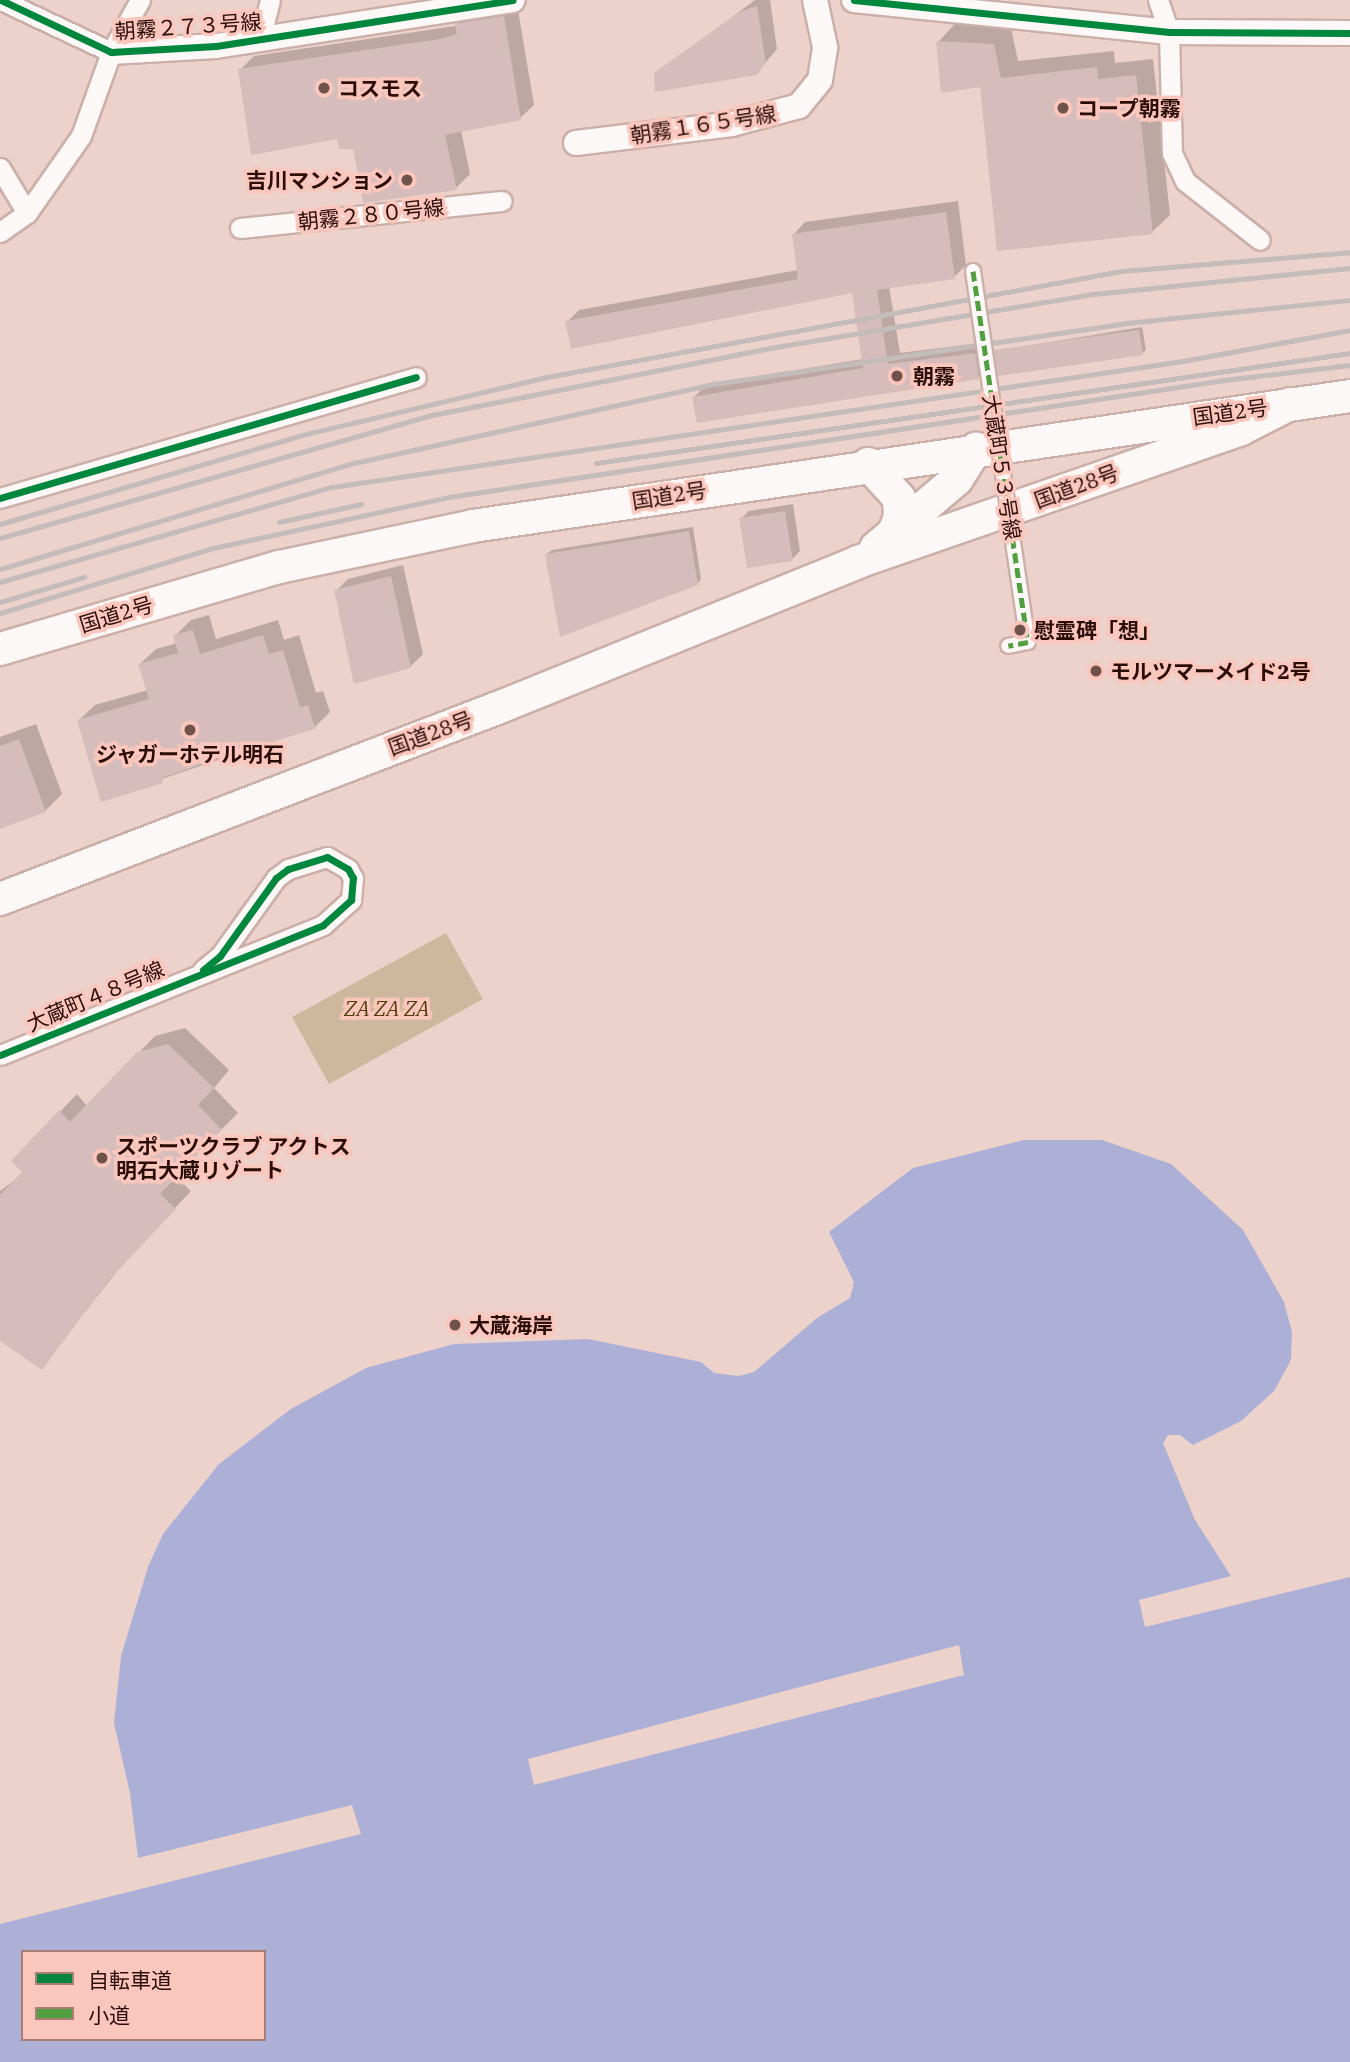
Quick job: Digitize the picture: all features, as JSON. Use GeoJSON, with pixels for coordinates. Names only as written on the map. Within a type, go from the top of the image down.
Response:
{"type":"FeatureCollection","features":[{"type":"Feature","properties":{"kind":"highway","name":"国道2号"},"geometry":{"type":"LineString","coordinates":[[0,649],[279,567],[395,542],[868,464],[1350,396]]}},
{"type":"Feature","properties":{"kind":"highway","name":"国道28号"},"geometry":{"type":"LineString","coordinates":[[0,899],[500,707],[858,562],[1241,429],[1290,404]]}},
{"type":"Feature","properties":{"kind":"highway","name":"国道28号"},"geometry":{"type":"LineString","coordinates":[[858,562],[957,479],[976,449]]}},
{"type":"Feature","properties":{"kind":"highway"},"geometry":{"type":"LineString","coordinates":[[868,464],[899,498],[900,517],[893,535]]}},
{"type":"Feature","properties":{"kind":"street"},"geometry":{"type":"LineString","coordinates":[[0,232],[27,213],[81,136],[111,52],[140,0]]}},
{"type":"Feature","properties":{"kind":"street"},"geometry":{"type":"LineString","coordinates":[[260,40],[270,0]]}},
{"type":"Feature","properties":{"kind":"street","name":"朝霧２７３号線"},"geometry":{"type":"LineString","coordinates":[[5,2],[111,52],[260,40],[404,9],[512,0]]}},
{"type":"Feature","properties":{"kind":"street","name":"朝霧１６５号線"},"geometry":{"type":"LineString","coordinates":[[576,143],[732,124],[799,106],[820,80],[825,47],[815,0]]}},
{"type":"Feature","properties":{"kind":"street"},"geometry":{"type":"LineString","coordinates":[[854,0],[1169,32],[1350,33]]}},
{"type":"Feature","properties":{"kind":"street"},"geometry":{"type":"LineString","coordinates":[[1158,0],[1169,32],[1172,153],[1185,181],[1261,240]]}},
{"type":"Feature","properties":{"kind":"street"},"geometry":{"type":"LineString","coordinates":[[0,169],[27,213]]}},
{"type":"Feature","properties":{"kind":"street","name":"朝霧２８０号線"},"geometry":{"type":"LineString","coordinates":[[240,228],[502,201]]}},
{"type":"Feature","properties":{"kind":"street","name":"大蔵町５３号線"},"geometry":{"type":"LineString","coordinates":[[972,271],[1028,642],[1009,646]]}},
{"type":"Feature","properties":{"kind":"street"},"geometry":{"type":"LineString","coordinates":[[0,498],[416,377]]}},
{"type":"Feature","properties":{"kind":"street","name":"大蔵町４８号線"},"geometry":{"type":"LineString","coordinates":[[0,1055],[203,970],[226,967],[323,925],[351,900],[353,878],[348,869],[327,857],[288,869],[276,878],[220,956],[203,970]]}},
{"type":"Feature","properties":{"kind":"green space","name":"ZA ZA ZA"},"geometry":{"type":"Polygon","coordinates":[[[446,933],[483,999],[329,1084],[292,1017],[446,933]]]}},
{"type":"Feature","properties":{"kind":"water"},"geometry":{"type":"Polygon","coordinates":[[[1024,1140],[1102,1140],[1171,1164],[1243,1230],[1284,1302],[1292,1332],[1291,1360],[1274,1391],[1241,1421],[1193,1445],[1180,1435],[1168,1435],[1163,1443],[1195,1520],[1231,1576],[1139,1600],[1145,1627],[1350,1577],[1350,2062],[0,2062],[0,1924],[361,1834],[352,1805],[138,1858],[130,1793],[114,1723],[121,1656],[148,1567],[163,1534],[219,1464],[291,1409],[366,1368],[454,1344],[588,1339],[701,1362],[714,1373],[739,1376],[754,1372],[817,1318],[850,1298],[854,1282],[829,1232],[913,1168],[1024,1140]],[[959,1645],[528,1759],[534,1785],[964,1675],[959,1645]]]}},
{"type":"Feature","properties":{"kind":"building"},"geometry":{"type":"Polygon","coordinates":[[[757,6],[766,63],[757,75],[655,92],[654,73],[739,12],[757,6]]]}},
{"type":"Feature","properties":{"kind":"building"},"geometry":{"type":"Polygon","coordinates":[[[504,16],[521,120],[445,135],[457,190],[363,203],[353,149],[339,149],[337,139],[251,155],[238,69],[440,39],[457,34],[455,24],[504,16]]]}},
{"type":"Feature","properties":{"kind":"building"},"geometry":{"type":"Polygon","coordinates":[[[936,41],[994,44],[1001,78],[1097,67],[1098,79],[1136,75],[1153,234],[997,251],[980,87],[941,93],[936,41]]]}},
{"type":"Feature","properties":{"kind":"building"},"geometry":{"type":"Polygon","coordinates":[[[946,212],[955,279],[877,290],[888,364],[975,353],[979,379],[697,423],[692,397],[863,368],[852,293],[571,349],[565,321],[798,279],[792,234],[946,212]]]}},
{"type":"Feature","properties":{"kind":"building"},"geometry":{"type":"Polygon","coordinates":[[[1139,330],[1143,355],[998,376],[994,350],[1139,330]]]}},
{"type":"Feature","properties":{"kind":"building"},"geometry":{"type":"Polygon","coordinates":[[[785,511],[793,561],[747,568],[739,518],[785,511]]]}},
{"type":"Feature","properties":{"kind":"building"},"geometry":{"type":"Polygon","coordinates":[[[689,531],[698,585],[560,637],[545,554],[689,531]]]}},
{"type":"Feature","properties":{"kind":"building"},"geometry":{"type":"Polygon","coordinates":[[[391,576],[411,668],[354,684],[334,590],[391,576]]]}},
{"type":"Feature","properties":{"kind":"building"},"geometry":{"type":"Polygon","coordinates":[[[193,630],[200,654],[263,635],[269,654],[283,650],[300,707],[308,705],[315,729],[222,757],[162,778],[163,783],[101,802],[77,720],[149,699],[138,664],[178,653],[173,635],[193,630]]]}},
{"type":"Feature","properties":{"kind":"building"},"geometry":{"type":"Polygon","coordinates":[[[19,739],[46,812],[0,829],[0,746],[19,739]]]}},
{"type":"Feature","properties":{"kind":"building"},"geometry":{"type":"Polygon","coordinates":[[[168,1044],[214,1088],[198,1105],[222,1130],[160,1194],[176,1209],[109,1280],[42,1370],[0,1341],[0,1195],[22,1172],[11,1161],[59,1110],[70,1122],[137,1052],[168,1044]]]}},
{"type":"Feature","properties":{"kind":"railway"},"geometry":{"type":"LineString","coordinates":[[0,524],[310,433],[547,377],[1121,271],[1350,252]]}},
{"type":"Feature","properties":{"kind":"railway"},"geometry":{"type":"LineString","coordinates":[[0,538],[432,415],[770,348],[1094,294],[1350,268]]}},
{"type":"Feature","properties":{"kind":"railway"},"geometry":{"type":"LineString","coordinates":[[0,569],[354,463],[714,384],[1126,323],[1350,300]]}},
{"type":"Feature","properties":{"kind":"railway"},"geometry":{"type":"LineString","coordinates":[[0,582],[332,487],[1183,361],[1350,330]]}},
{"type":"Feature","properties":{"kind":"railway"},"geometry":{"type":"LineString","coordinates":[[596,463],[1350,353]]}},
{"type":"Feature","properties":{"kind":"railway"},"geometry":{"type":"LineString","coordinates":[[0,613],[213,548],[449,497],[1224,380],[1350,365]]}},
{"type":"Feature","properties":{"kind":"railway"},"geometry":{"type":"LineString","coordinates":[[279,522],[361,504]]}},
{"type":"Feature","properties":{"kind":"railway"},"geometry":{"type":"LineString","coordinates":[[0,602],[84,577]]}},
{"type":"Feature","properties":{"kind":"marked path"},"geometry":{"type":"LineString","coordinates":[[973,271],[1028,642],[1008,646]]}},
{"type":"Feature","properties":{"kind":"cycle path"},"geometry":{"type":"LineString","coordinates":[[1,0],[111,52],[216,46],[512,0]]}},
{"type":"Feature","properties":{"kind":"cycle path"},"geometry":{"type":"LineString","coordinates":[[854,0],[1169,32],[1350,33]]}},
{"type":"Feature","properties":{"kind":"cycle path"},"geometry":{"type":"LineString","coordinates":[[0,498],[416,377]]}},
{"type":"Feature","properties":{"kind":"cycle path"},"geometry":{"type":"LineString","coordinates":[[0,1055],[323,925],[351,900],[353,878],[348,869],[327,857],[288,869],[276,878],[220,956],[203,970]]}},
{"type":"Feature","properties":{"kind":"place","name":"コスモス"},"geometry":{"type":"Point","coordinates":[324,88]}},
{"type":"Feature","properties":{"kind":"place","name":"コープ朝霧"},"geometry":{"type":"Point","coordinates":[1063,108]}},
{"type":"Feature","properties":{"kind":"place","name":"吉川マンション"},"geometry":{"type":"Point","coordinates":[407,180]}},
{"type":"Feature","properties":{"kind":"place","name":"朝霧"},"geometry":{"type":"Point","coordinates":[897,376]}},
{"type":"Feature","properties":{"kind":"place","name":"慰霊碑「想」"},"geometry":{"type":"Point","coordinates":[1020,630]}},
{"type":"Feature","properties":{"kind":"place","name":"モルツマーメイド2号"},"geometry":{"type":"Point","coordinates":[1096,671]}},
{"type":"Feature","properties":{"kind":"place","name":"ジャガーホテル明石"},"geometry":{"type":"Point","coordinates":[190,730]}},
{"type":"Feature","properties":{"kind":"place","name":"スポーツクラブ アクトス 明石大蔵リゾート"},"geometry":{"type":"Point","coordinates":[102,1158]}},
{"type":"Feature","properties":{"kind":"place","name":"大蔵海岸"},"geometry":{"type":"Point","coordinates":[455,1325]}}]}
